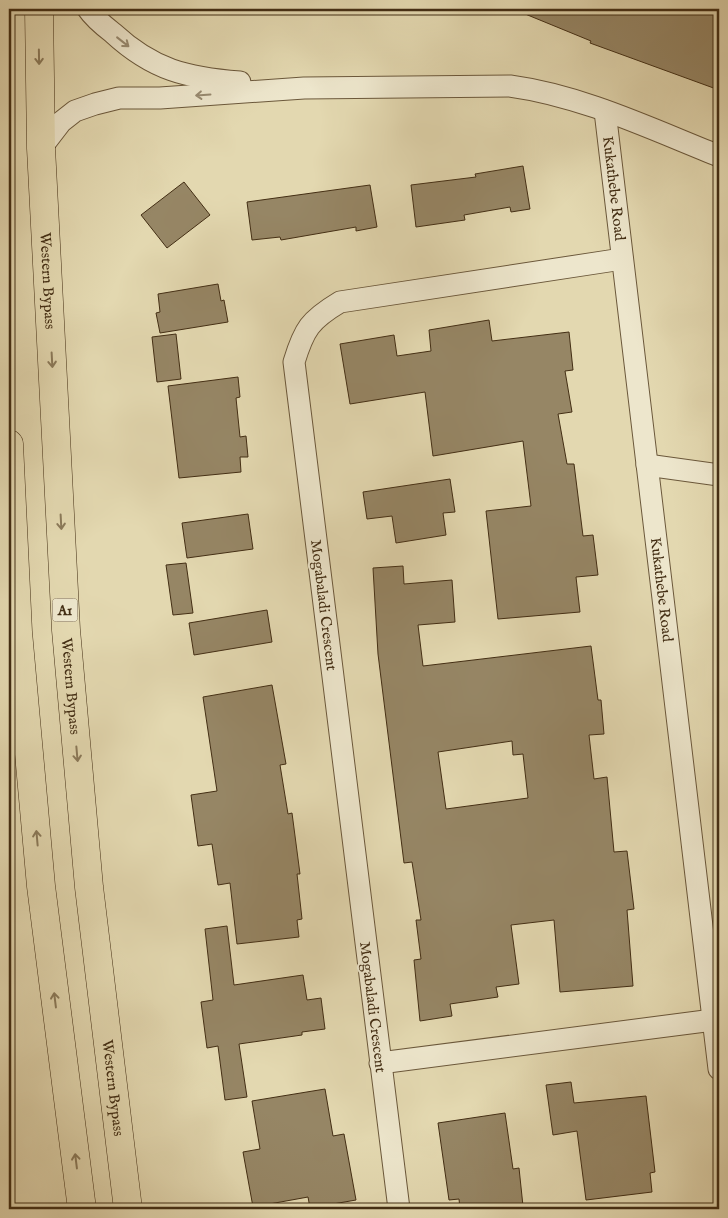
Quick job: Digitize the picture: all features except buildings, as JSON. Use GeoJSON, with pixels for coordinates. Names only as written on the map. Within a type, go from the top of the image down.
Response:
{"type":"FeatureCollection","features":[{"type":"Feature","properties":{"kind":"highway","name":"Western Bypass"},"geometry":{"type":"LineString","coordinates":[[39,9],[41,148],[66,630],[89,886],[128,1209]]}},
{"type":"Feature","properties":{"kind":"highway"},"geometry":{"type":"LineString","coordinates":[[9,444],[18,632],[41,886],[82,1209]]}},
{"type":"Feature","properties":{"kind":"street"},"geometry":{"type":"LineString","coordinates":[[88,9],[123,42],[153,62],[180,74],[211,80],[304,88]]}},
{"type":"Feature","properties":{"kind":"street"},"geometry":{"type":"LineString","coordinates":[[41,148],[61,122],[75,111],[119,98],[160,98],[304,88],[510,86],[541,91],[605,111],[719,156]]}},
{"type":"Feature","properties":{"kind":"street","name":"Kukathebe Road"},"geometry":{"type":"LineString","coordinates":[[605,111],[719,1069]]}},
{"type":"Feature","properties":{"kind":"street","name":"Mogabaladi Crescent"},"geometry":{"type":"LineString","coordinates":[[399,1209],[294,362],[302,338],[317,316],[340,302],[622,259]]}},
{"type":"Feature","properties":{"kind":"street"},"geometry":{"type":"LineString","coordinates":[[647,465],[719,475]]}},
{"type":"Feature","properties":{"kind":"street"},"geometry":{"type":"LineString","coordinates":[[380,1063],[713,1020]]}}]}
